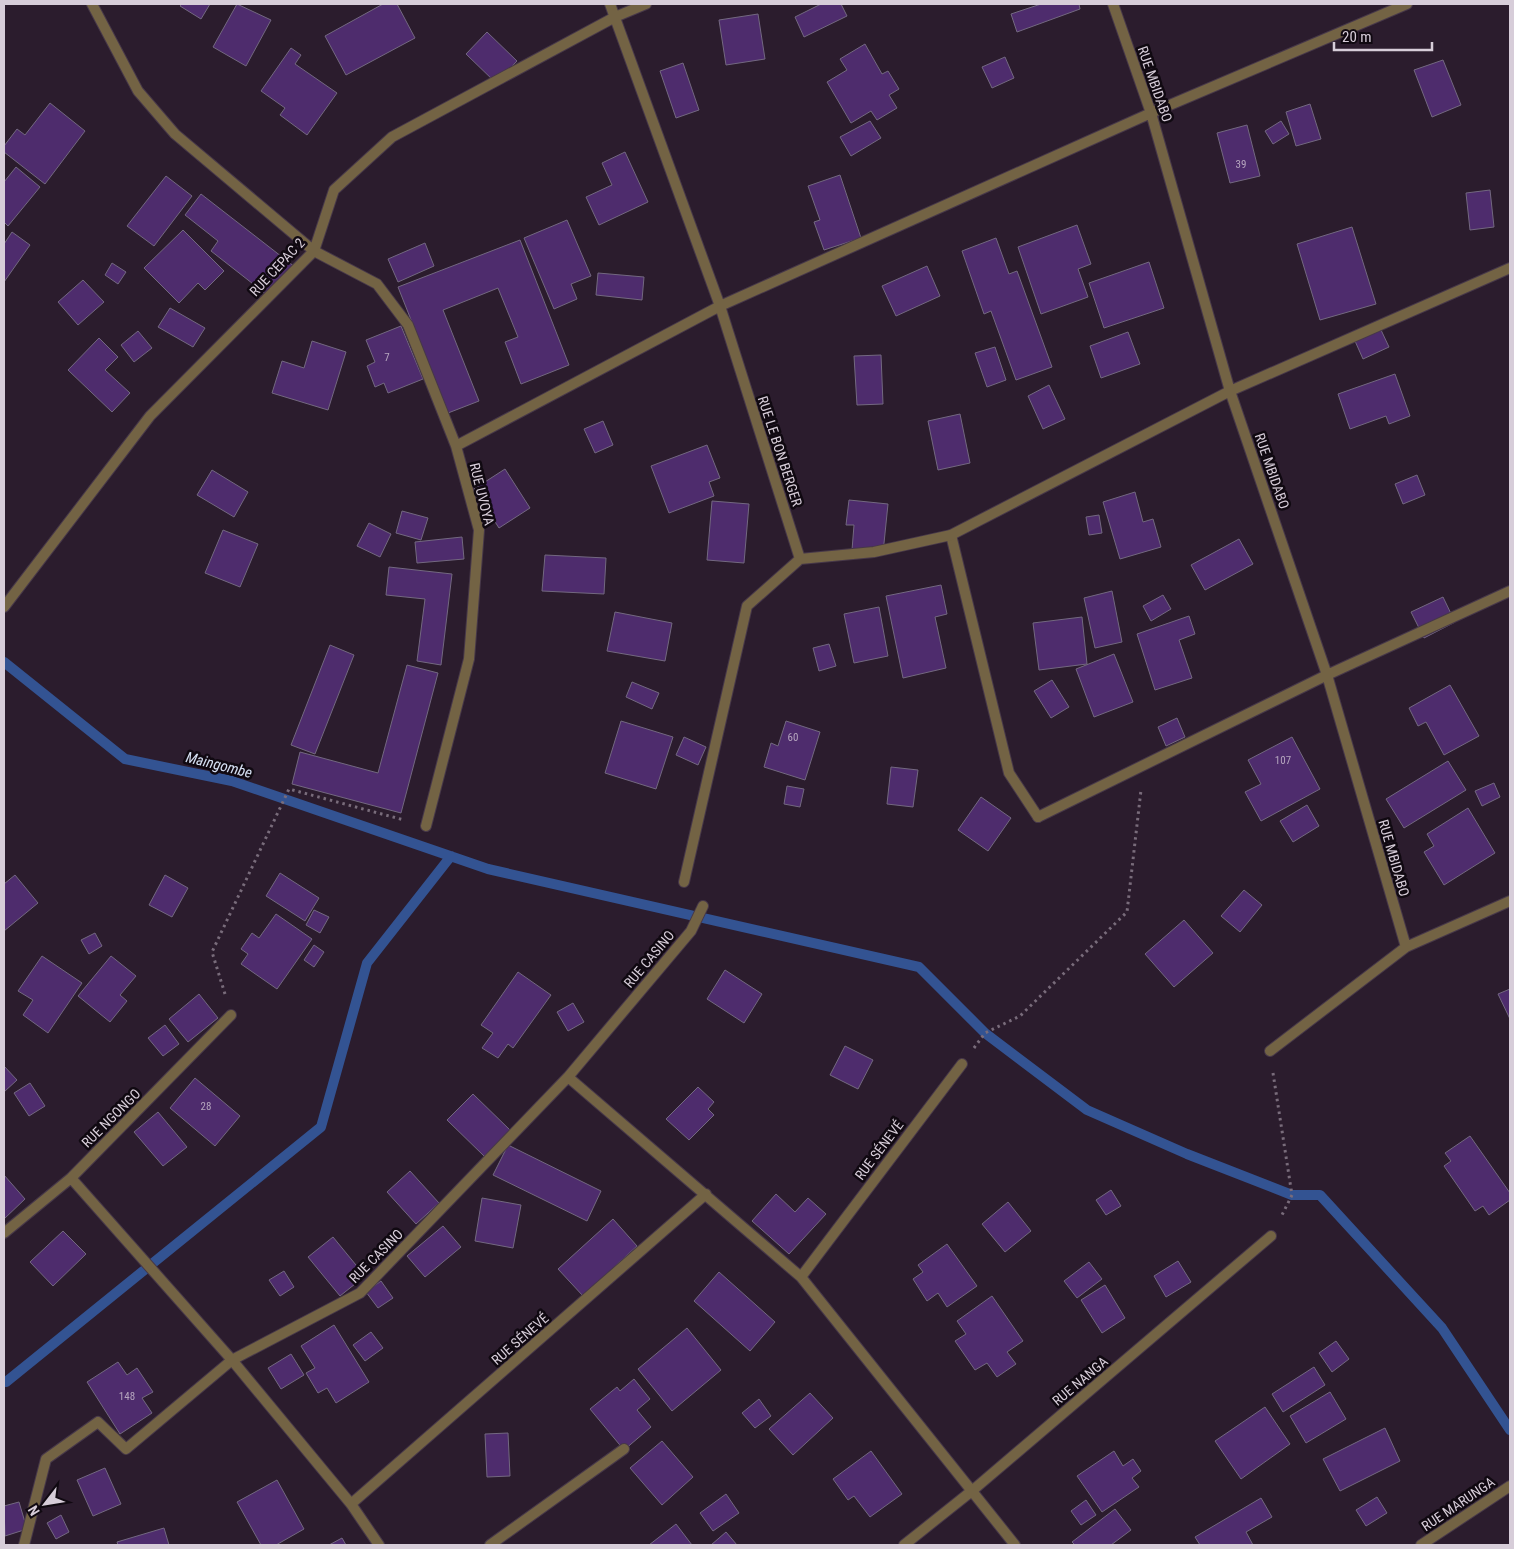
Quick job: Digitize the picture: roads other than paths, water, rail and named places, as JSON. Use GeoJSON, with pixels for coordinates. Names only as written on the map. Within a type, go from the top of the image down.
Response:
{"type":"FeatureCollection","features":[{"type":"Feature","properties":{"kind":"street","name":"RUE UVOYA"},"geometry":{"type":"LineString","coordinates":[[92,4],[138,91],[175,134],[314,251],[377,284],[408,325],[456,446],[479,530],[469,660],[426,826]]}},
{"type":"Feature","properties":{"kind":"street","name":"RUE LE BON BERGER"},"geometry":{"type":"LineString","coordinates":[[610,4],[720,306],[800,559]]}},
{"type":"Feature","properties":{"kind":"street","name":"RUE CEPAC 2"},"geometry":{"type":"LineString","coordinates":[[4,607],[150,416],[314,251],[334,190],[392,138],[616,18],[646,4]]}},
{"type":"Feature","properties":{"kind":"street","name":"RUE MBIDABO"},"geometry":{"type":"LineString","coordinates":[[1113,4],[1151,113],[1230,391],[1327,675],[1406,947]]}},
{"type":"Feature","properties":{"kind":"street"},"geometry":{"type":"LineString","coordinates":[[456,446],[720,306],[1151,113],[1406,4]]}},
{"type":"Feature","properties":{"kind":"street"},"geometry":{"type":"LineString","coordinates":[[684,882],[747,606],[800,559],[874,552],[951,535],[1230,391],[1510,268]]}},
{"type":"Feature","properties":{"kind":"street"},"geometry":{"type":"LineString","coordinates":[[951,535],[1009,772],[1038,817],[1327,675],[1510,591]]}},
{"type":"Feature","properties":{"kind":"street"},"geometry":{"type":"LineString","coordinates":[[1270,1051],[1406,947],[1510,901]]}},
{"type":"Feature","properties":{"kind":"street","name":"RUE CASINO"},"geometry":{"type":"LineString","coordinates":[[24,1545],[46,1459],[98,1422],[126,1449],[232,1360],[360,1293],[568,1077],[691,931],[703,906]]}},
{"type":"Feature","properties":{"kind":"street","name":"RUE NGONGO"},"geometry":{"type":"LineString","coordinates":[[4,1233],[71,1178],[231,1015]]}},
{"type":"Feature","properties":{"kind":"street","name":"RUE SÉNEVÉ"},"geometry":{"type":"LineString","coordinates":[[801,1277],[962,1064]]}},
{"type":"Feature","properties":{"kind":"street"},"geometry":{"type":"LineString","coordinates":[[568,1077],[801,1277],[1015,1545]]}},
{"type":"Feature","properties":{"kind":"street"},"geometry":{"type":"LineString","coordinates":[[71,1178],[232,1360],[351,1504],[379,1545]]}},
{"type":"Feature","properties":{"kind":"street","name":"RUE SÉNEVÉ"},"geometry":{"type":"LineString","coordinates":[[351,1504],[706,1194]]}},
{"type":"Feature","properties":{"kind":"street","name":"RUE NANGA"},"geometry":{"type":"LineString","coordinates":[[904,1545],[973,1490],[1271,1236]]}},
{"type":"Feature","properties":{"kind":"street"},"geometry":{"type":"LineString","coordinates":[[490,1545],[624,1449]]}},
{"type":"Feature","properties":{"kind":"street","name":"RUE MARUNGA"},"geometry":{"type":"LineString","coordinates":[[1421,1545],[1510,1486]]}},
{"type":"Feature","properties":{"kind":"waterway","name":"Maingombe"},"geometry":{"type":"LineString","coordinates":[[4,662],[125,759],[232,781],[488,869],[919,967],[985,1033],[1087,1110],[1187,1154],[1292,1195],[1320,1195],[1442,1328],[1510,1430]]}},
{"type":"Feature","properties":{"kind":"waterway"},"geometry":{"type":"LineString","coordinates":[[6,1382],[321,1127],[367,963],[451,856]]}}]}
